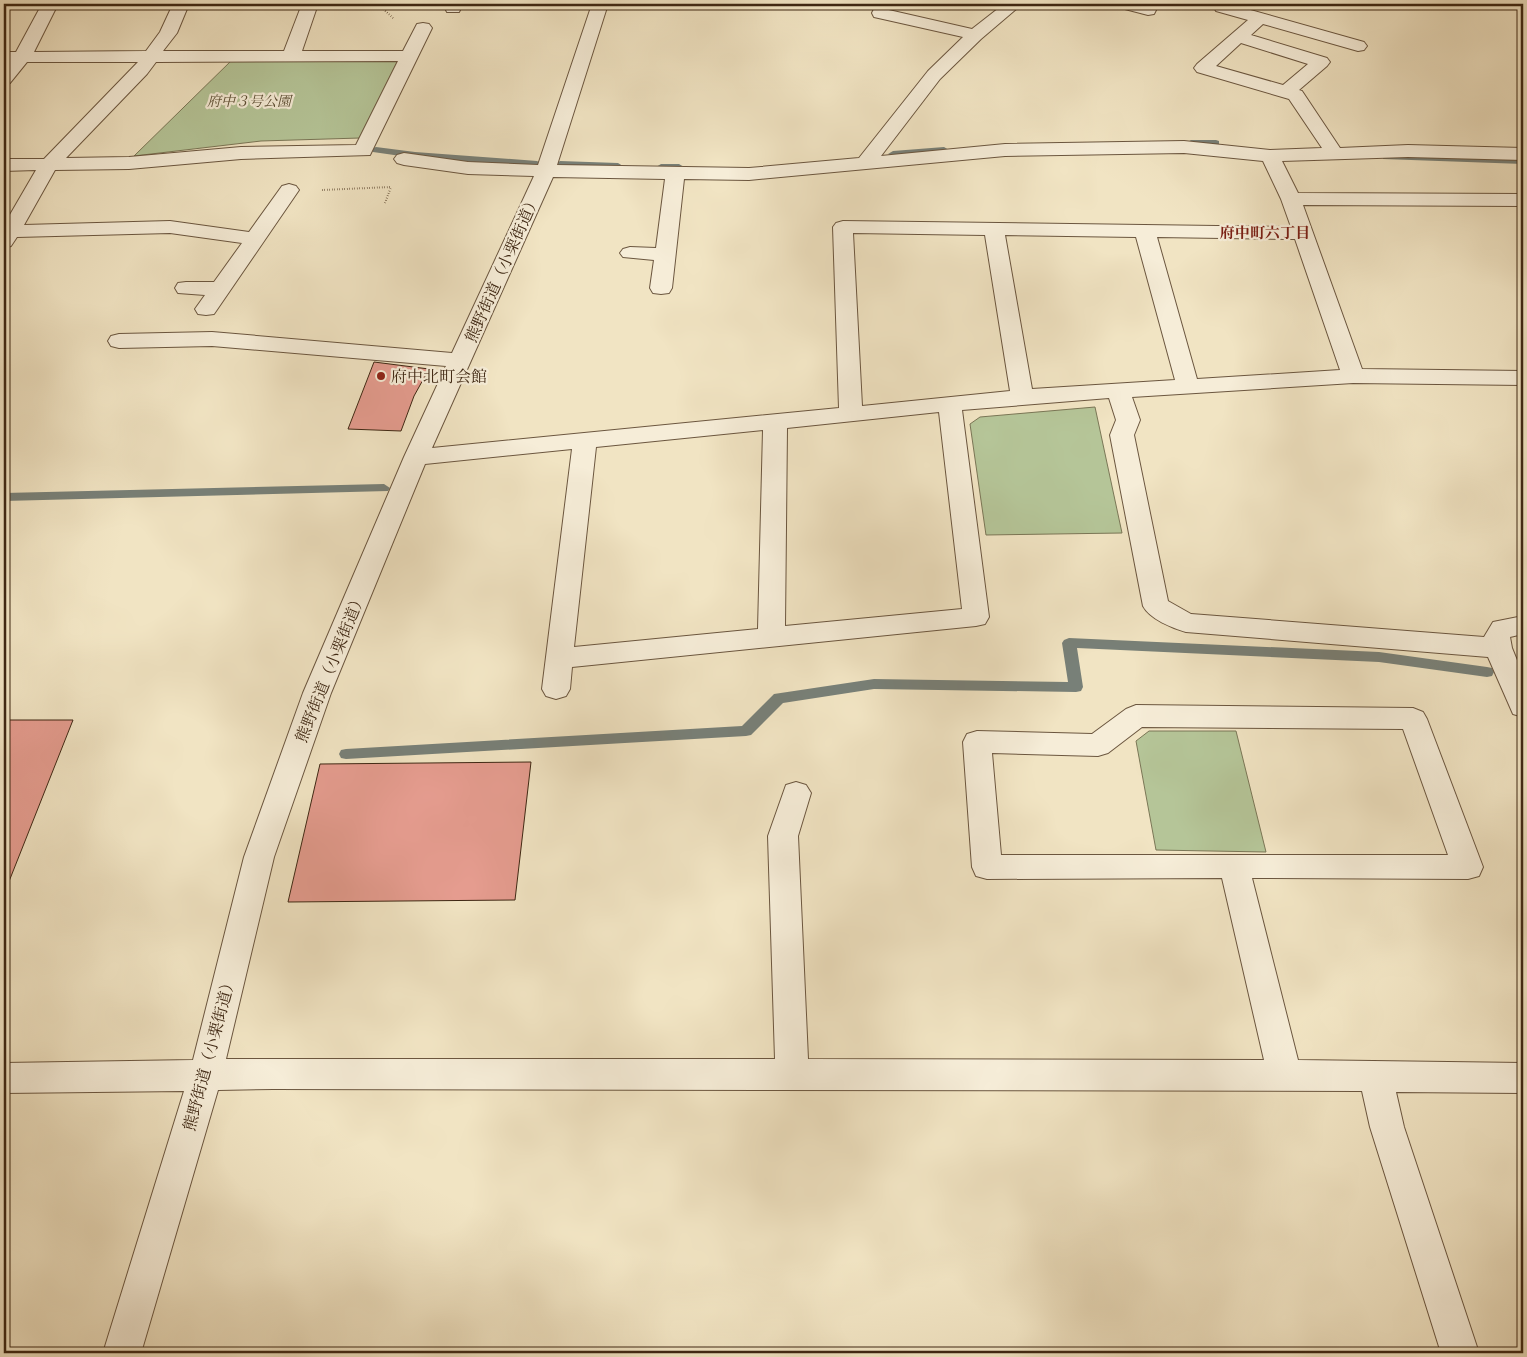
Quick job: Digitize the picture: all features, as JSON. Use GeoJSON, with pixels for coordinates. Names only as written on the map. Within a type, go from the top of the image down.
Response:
{"type":"FeatureCollection","features":[{"type":"Feature","properties":{"kind":"street"},"geometry":{"type":"LineString","coordinates":[[4,79],[22,57],[50,4]]}},
{"type":"Feature","properties":{"kind":"street"},"geometry":{"type":"LineString","coordinates":[[7,236],[48,166],[140,70],[168,33],[181,4]]}},
{"type":"Feature","properties":{"kind":"street"},"geometry":{"type":"LineString","coordinates":[[291,56],[310,4]]}},
{"type":"Feature","properties":{"kind":"street","name":"熊野街道（小栗街道）"},"geometry":{"type":"LineString","coordinates":[[122,1353],[206,1074],[259,857],[317,693],[416,457],[546,171],[600,4]]}},
{"type":"Feature","properties":{"kind":"street"},"geometry":{"type":"LineString","coordinates":[[866,163],[934,75],[975,35],[1014,4]]}},
{"type":"Feature","properties":{"kind":"street"},"geometry":{"type":"LineString","coordinates":[[1127,4],[1148,10]]}},
{"type":"Feature","properties":{"kind":"street"},"geometry":{"type":"LineString","coordinates":[[1222,7],[1358,46]]}},
{"type":"Feature","properties":{"kind":"street"},"geometry":{"type":"LineString","coordinates":[[880,13],[975,35]]}},
{"type":"Feature","properties":{"kind":"street"},"geometry":{"type":"LineString","coordinates":[[1260,18],[1203,68],[1296,95],[1335,154]]}},
{"type":"Feature","properties":{"kind":"street"},"geometry":{"type":"LineString","coordinates":[[4,165],[48,166],[128,163],[240,153],[363,151],[423,28]]}},
{"type":"Feature","properties":{"kind":"street"},"geometry":{"type":"LineString","coordinates":[[1238,37],[1321,62],[1286,92]]}},
{"type":"Feature","properties":{"kind":"street"},"geometry":{"type":"LineString","coordinates":[[4,58],[410,56]]}},
{"type":"Feature","properties":{"kind":"street"},"geometry":{"type":"LineString","coordinates":[[404,159],[468,168],[749,174],[1005,150],[1184,147],[1270,156],[1408,151],[1523,154]]}},
{"type":"Feature","properties":{"kind":"street"},"geometry":{"type":"LineString","coordinates":[[1270,156],[1303,233],[1353,376]]}},
{"type":"Feature","properties":{"kind":"street"},"geometry":{"type":"LineString","coordinates":[[661,288],[675,173]]}},
{"type":"Feature","properties":{"kind":"street"},"geometry":{"type":"LineString","coordinates":[[206,309],[289,190]]}},
{"type":"Feature","properties":{"kind":"street"},"geometry":{"type":"LineString","coordinates":[[1290,199],[1523,200]]}},
{"type":"Feature","properties":{"kind":"street"},"geometry":{"type":"LineString","coordinates":[[199,231],[212,213]]}},
{"type":"Feature","properties":{"kind":"street"},"geometry":{"type":"LineString","coordinates":[[7,236],[170,227],[255,239]]}},
{"type":"Feature","properties":{"kind":"street"},"geometry":{"type":"LineString","coordinates":[[851,414],[843,227],[1303,233]]}},
{"type":"Feature","properties":{"kind":"street"},"geometry":{"type":"LineString","coordinates":[[994,229],[1022,397]]}},
{"type":"Feature","properties":{"kind":"street"},"geometry":{"type":"LineString","coordinates":[[1145,231],[1188,387]]}},
{"type":"Feature","properties":{"kind":"street"},"geometry":{"type":"LineString","coordinates":[[630,253],[665,254]]}},
{"type":"Feature","properties":{"kind":"street"},"geometry":{"type":"LineString","coordinates":[[186,288],[220,289]]}},
{"type":"Feature","properties":{"kind":"street"},"geometry":{"type":"LineString","coordinates":[[119,341],[212,339],[460,360]]}},
{"type":"Feature","properties":{"kind":"street"},"geometry":{"type":"LineString","coordinates":[[416,457],[1022,397],[1353,376],[1523,378]]}},
{"type":"Feature","properties":{"kind":"street"},"geometry":{"type":"LineString","coordinates":[[1118,391],[1128,420],[1122,435],[1156,606],[1186,623],[1498,648]]}},
{"type":"Feature","properties":{"kind":"street"},"geometry":{"type":"LineString","coordinates":[[560,658],[976,617],[950,404]]}},
{"type":"Feature","properties":{"kind":"street"},"geometry":{"type":"LineString","coordinates":[[771,637],[775,421]]}},
{"type":"Feature","properties":{"kind":"street"},"geometry":{"type":"LineString","coordinates":[[556,689],[586,440]]}},
{"type":"Feature","properties":{"kind":"street"},"geometry":{"type":"LineString","coordinates":[[1523,626],[1502,629],[1497,638],[1498,648],[1523,708]]}},
{"type":"Feature","properties":{"kind":"street"},"geometry":{"type":"LineString","coordinates":[[1136,716],[1413,719],[1468,867],[1234,866],[987,867],[977,742],[1098,744],[1136,716]]}},
{"type":"Feature","properties":{"kind":"street"},"geometry":{"type":"LineString","coordinates":[[792,1075],[783,836],[796,793]]}},
{"type":"Feature","properties":{"kind":"street"},"geometry":{"type":"LineString","coordinates":[[1234,866],[1285,1075]]}},
{"type":"Feature","properties":{"kind":"street"},"geometry":{"type":"LineString","coordinates":[[4,1078],[206,1074],[1285,1075],[1523,1078]]}},
{"type":"Feature","properties":{"kind":"street"},"geometry":{"type":"LineString","coordinates":[[1375,1076],[1388,1127],[1460,1353]]}},
{"type":"Feature","properties":{"kind":"path"},"geometry":{"type":"LineString","coordinates":[[289,190],[391,187]]}},
{"type":"Feature","properties":{"kind":"green space","name":"府中３号公園"},"geometry":{"type":"Polygon","coordinates":[[[233,59],[402,59],[360,138],[261,141],[134,156],[233,59]]]}},
{"type":"Feature","properties":{"kind":"green space"},"geometry":{"type":"Polygon","coordinates":[[[1095,407],[1122,533],[986,535],[970,424],[980,417],[1095,407]]]}},
{"type":"Feature","properties":{"kind":"green space"},"geometry":{"type":"Polygon","coordinates":[[[1149,731],[1236,731],[1266,852],[1156,850],[1136,741],[1149,731]]]}},
{"type":"Feature","properties":{"kind":"building"},"geometry":{"type":"Polygon","coordinates":[[[374,362],[429,369],[414,396],[401,431],[348,429],[374,362]]]}},
{"type":"Feature","properties":{"kind":"building"},"geometry":{"type":"Polygon","coordinates":[[[4,720],[73,720],[6,889],[4,889],[4,720]]]}},
{"type":"Feature","properties":{"kind":"building"},"geometry":{"type":"Polygon","coordinates":[[[531,762],[515,900],[288,902],[320,764],[531,762]]]}},
{"type":"Feature","properties":{"kind":"waterway"},"geometry":{"type":"LineString","coordinates":[[1191,143],[1216,143]]}},
{"type":"Feature","properties":{"kind":"waterway"},"geometry":{"type":"LineString","coordinates":[[376,150],[415,155],[537,164]]}},
{"type":"Feature","properties":{"kind":"waterway"},"geometry":{"type":"LineString","coordinates":[[893,154],[944,150]]}},
{"type":"Feature","properties":{"kind":"waterway"},"geometry":{"type":"LineString","coordinates":[[1386,157],[1523,161]]}},
{"type":"Feature","properties":{"kind":"waterway"},"geometry":{"type":"LineString","coordinates":[[560,164],[618,166]]}},
{"type":"Feature","properties":{"kind":"waterway"},"geometry":{"type":"LineString","coordinates":[[661,167],[679,167]]}},
{"type":"Feature","properties":{"kind":"waterway"},"geometry":{"type":"LineString","coordinates":[[4,497],[384,488]]}},
{"type":"Feature","properties":{"kind":"waterway"},"geometry":{"type":"LineString","coordinates":[[346,754],[746,731],[779,698],[874,684],[1076,687],[1069,643],[1379,657],[1487,672]]}},
{"type":"Feature","properties":{"kind":"place","name":"府中北町会館"},"geometry":{"type":"Point","coordinates":[381,376]}},
{"type":"Feature","properties":{"kind":"district","name":"府中町六丁目"},"geometry":{"type":"Point","coordinates":[1265,233]}}]}
